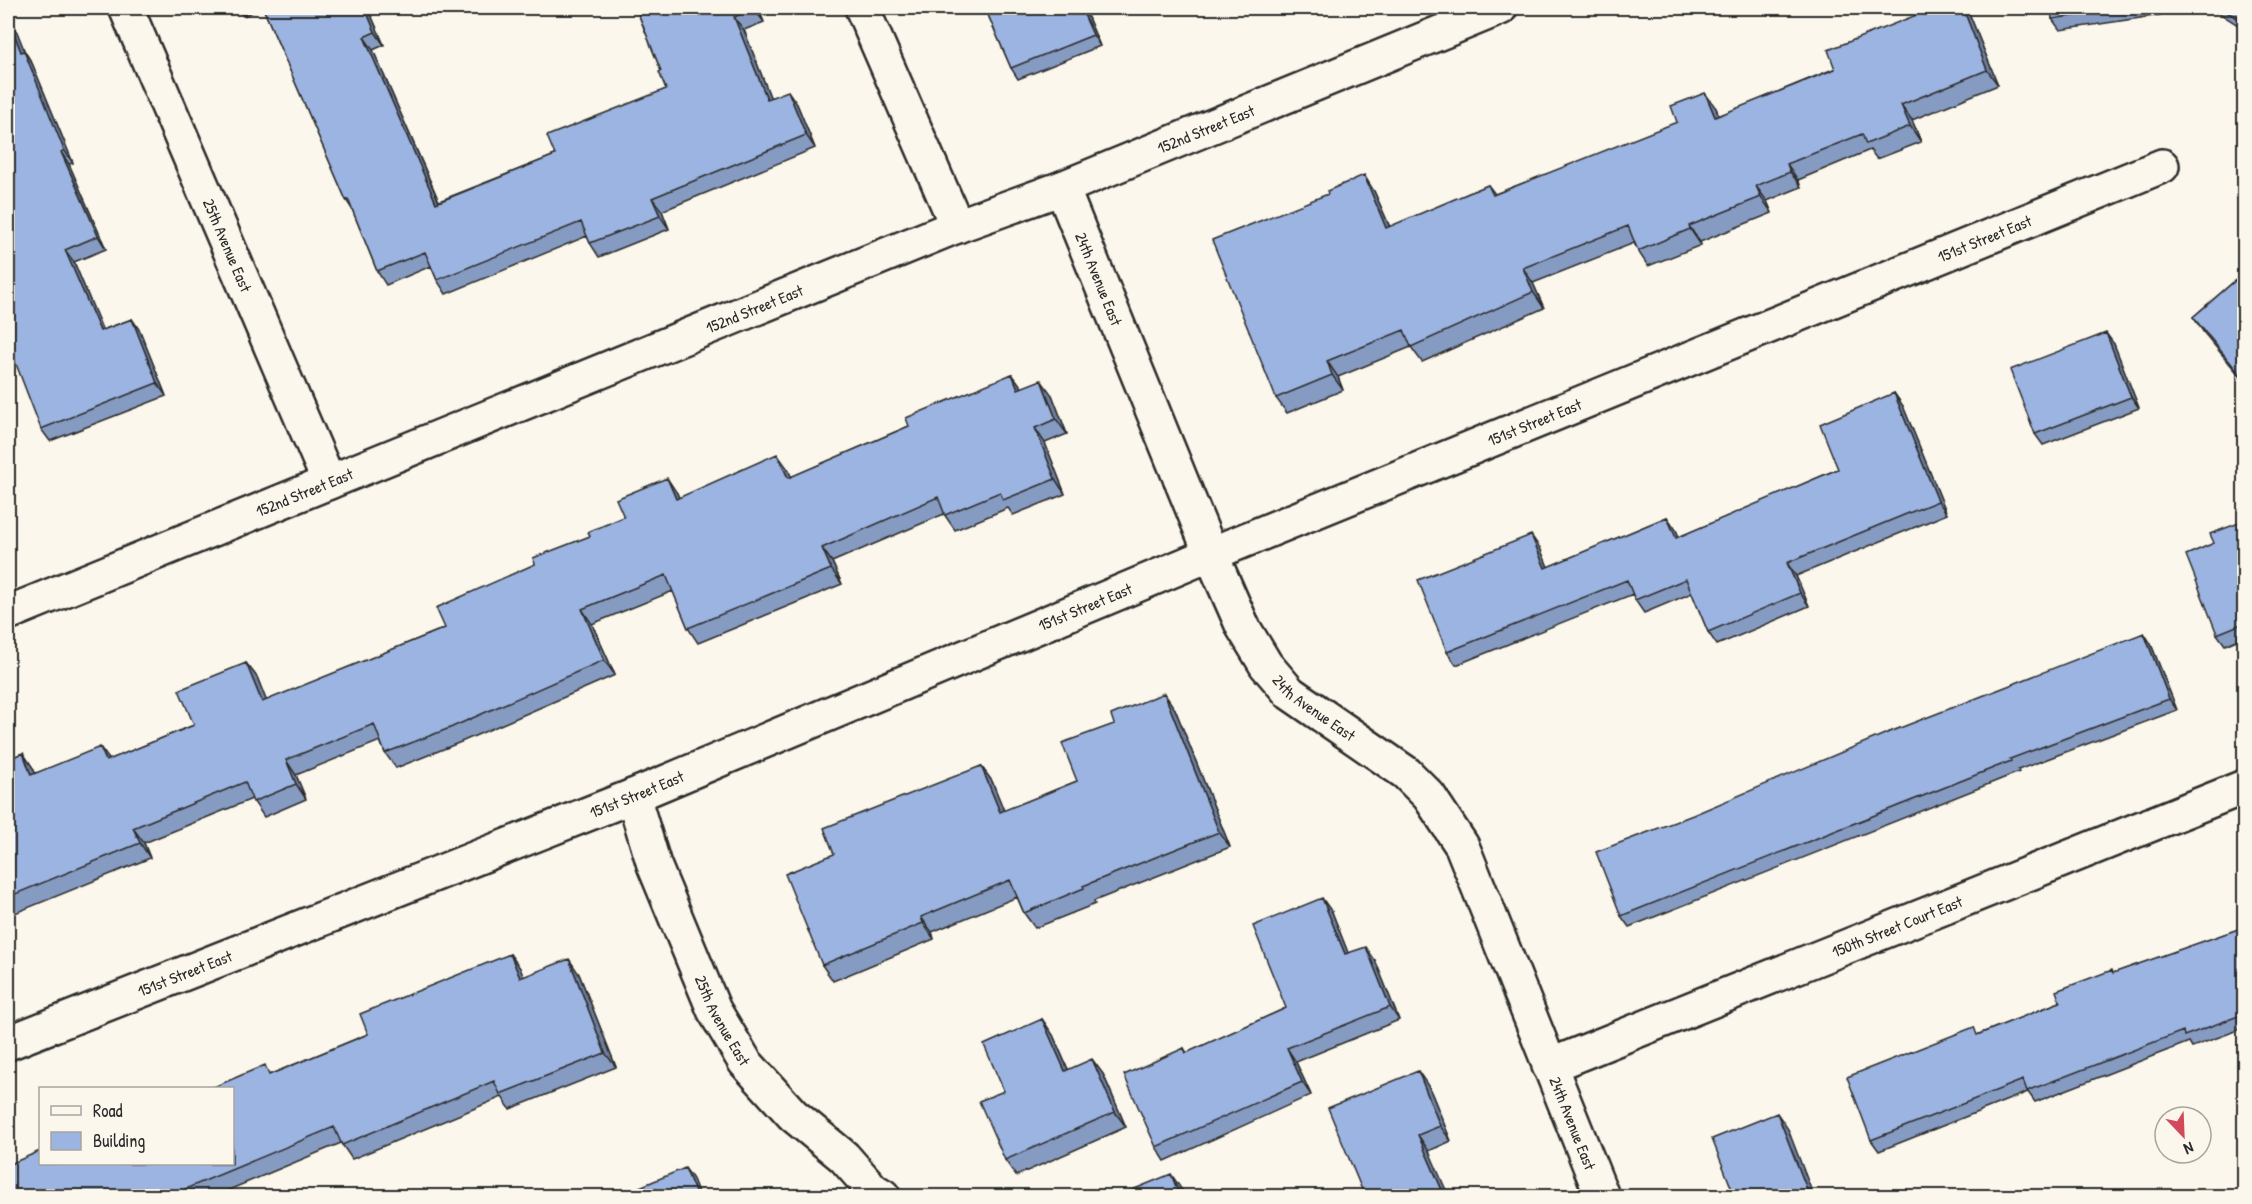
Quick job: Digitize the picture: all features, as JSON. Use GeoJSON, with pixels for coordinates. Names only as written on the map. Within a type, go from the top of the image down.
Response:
{"type":"FeatureCollection","features":[{"type":"Feature","properties":{"kind":"street","name":"25th Avenue East"},"geometry":{"type":"LineString","coordinates":[[126,8],[329,482]]}},
{"type":"Feature","properties":{"kind":"street"},"geometry":{"type":"LineString","coordinates":[[862,8],[957,226]]}},
{"type":"Feature","properties":{"kind":"street","name":"152nd Street East"},"geometry":{"type":"LineString","coordinates":[[8,613],[957,226],[1062,188],[1500,8]]}},
{"type":"Feature","properties":{"kind":"street","name":"151st Street East"},"geometry":{"type":"LineString","coordinates":[[8,1043],[633,796],[1211,555],[2162,166]]}},
{"type":"Feature","properties":{"kind":"street","name":"24th Avenue East"},"geometry":{"type":"LineString","coordinates":[[1062,188],[1211,555],[1243,627],[1266,665],[1290,693],[1406,773],[1429,796],[1462,846],[1602,1197]]}},
{"type":"Feature","properties":{"kind":"street","name":"150th Street Court East"},"geometry":{"type":"LineString","coordinates":[[1549,1066],[2244,787]]}},
{"type":"Feature","properties":{"kind":"street","name":"25th Avenue East"},"geometry":{"type":"LineString","coordinates":[[633,796],[654,865],[714,1010],[745,1062],[793,1115],[844,1157],[873,1190],[883,1197]]}},
{"type":"Feature","properties":{"kind":"building"},"geometry":{"type":"Polygon","coordinates":[[[263,8],[365,8],[375,32],[364,37],[436,203],[555,155],[547,136],[666,89],[636,8],[754,8],[734,17],[767,99],[788,91],[806,135],[652,198],[660,216],[590,243],[581,222],[437,280],[425,252],[377,271],[348,199],[346,200],[263,8]]]}},
{"type":"Feature","properties":{"kind":"building"},"geometry":{"type":"Polygon","coordinates":[[[985,8],[1081,8],[1093,35],[1011,68],[985,8]]]}},
{"type":"Feature","properties":{"kind":"building"},"geometry":{"type":"Polygon","coordinates":[[[1934,8],[1963,8],[1987,70],[1901,105],[1910,126],[1866,144],[1862,134],[1787,164],[1790,172],[1756,186],[1761,197],[1689,226],[1690,229],[1638,251],[1628,226],[1523,268],[1533,292],[1411,347],[1404,330],[1327,361],[1332,375],[1276,398],[1212,240],[1328,194],[1327,191],[1364,175],[1386,228],[1488,185],[1493,195],[1677,122],[1671,106],[1705,93],[1715,117],[1835,69],[1828,50],[1934,8]]]}},
{"type":"Feature","properties":{"kind":"building"},"geometry":{"type":"Polygon","coordinates":[[[2051,8],[2130,8],[2052,19],[2051,8]]]}},
{"type":"Feature","properties":{"kind":"building"},"geometry":{"type":"Polygon","coordinates":[[[2220,8],[2244,8],[2244,22],[2220,8]]]}},
{"type":"Feature","properties":{"kind":"building"},"geometry":{"type":"Polygon","coordinates":[[[8,18],[21,52],[24,51],[64,150],[61,152],[98,236],[65,250],[100,331],[132,319],[157,383],[41,429],[8,343],[8,18]]]}},
{"type":"Feature","properties":{"kind":"building"},"geometry":{"type":"Polygon","coordinates":[[[2244,273],[2244,379],[2193,317],[2244,273]]]}},
{"type":"Feature","properties":{"kind":"building"},"geometry":{"type":"Polygon","coordinates":[[[2106,333],[2131,397],[2035,434],[2010,370],[2106,333]]]}},
{"type":"Feature","properties":{"kind":"building"},"geometry":{"type":"Polygon","coordinates":[[[1012,374],[1018,389],[1041,380],[1056,419],[1035,428],[1055,479],[1003,500],[1000,492],[945,515],[938,497],[822,548],[831,569],[688,628],[666,575],[582,609],[604,660],[450,728],[385,753],[374,724],[286,760],[296,784],[253,802],[245,782],[133,828],[140,843],[8,897],[8,759],[23,753],[31,775],[100,747],[106,761],[194,725],[179,690],[246,663],[262,702],[445,628],[436,608],[535,564],[533,558],[590,536],[588,532],[624,517],[616,499],[667,478],[676,499],[777,454],[788,478],[909,426],[906,418],[1012,374]]]}},
{"type":"Feature","properties":{"kind":"building"},"geometry":{"type":"Polygon","coordinates":[[[1894,393],[1938,501],[1787,563],[1800,593],[1708,632],[1686,579],[1635,600],[1627,580],[1447,652],[1418,580],[1531,535],[1545,568],[1667,517],[1676,538],[1838,469],[1820,424],[1894,393]]]}},
{"type":"Feature","properties":{"kind":"building"},"geometry":{"type":"Polygon","coordinates":[[[2244,521],[2244,623],[2217,634],[2186,555],[2214,543],[2210,534],[2244,521]]]}},
{"type":"Feature","properties":{"kind":"building"},"geometry":{"type":"Polygon","coordinates":[[[2144,633],[2169,699],[2010,759],[2011,761],[1621,916],[1596,852],[1693,815],[1887,733],[2144,633]]]}},
{"type":"Feature","properties":{"kind":"building"},"geometry":{"type":"Polygon","coordinates":[[[1164,693],[1219,832],[1083,886],[1084,888],[1024,913],[1010,880],[921,917],[923,923],[822,965],[785,874],[834,854],[824,828],[981,766],[1000,812],[1077,781],[1062,743],[1114,724],[1111,715],[1164,693]]]}},
{"type":"Feature","properties":{"kind":"building"},"geometry":{"type":"Polygon","coordinates":[[[1322,898],[1345,954],[1366,947],[1390,1007],[1287,1048],[1302,1082],[1156,1147],[1124,1075],[1184,1048],[1186,1053],[1286,1008],[1253,926],[1322,898]]]}},
{"type":"Feature","properties":{"kind":"building"},"geometry":{"type":"Polygon","coordinates":[[[2244,927],[2244,1014],[2184,1036],[2183,1031],[2027,1091],[2023,1080],[1871,1140],[1847,1077],[1974,1027],[1977,1035],[2060,1002],[2056,991],[2112,970],[2113,973],[2244,927]]]}},
{"type":"Feature","properties":{"kind":"building"},"geometry":{"type":"Polygon","coordinates":[[[510,954],[520,978],[569,959],[605,1053],[500,1094],[494,1081],[342,1145],[334,1127],[166,1197],[8,1197],[8,1165],[39,1151],[39,1165],[234,1165],[234,1087],[214,1087],[265,1065],[269,1075],[368,1034],[360,1014],[510,954]]]}},
{"type":"Feature","properties":{"kind":"building"},"geometry":{"type":"Polygon","coordinates":[[[1042,1019],[1065,1071],[1092,1059],[1115,1112],[1005,1160],[979,1101],[1004,1091],[984,1045],[1042,1019]]]}},
{"type":"Feature","properties":{"kind":"building"},"geometry":{"type":"Polygon","coordinates":[[[1418,1071],[1440,1126],[1418,1135],[1445,1197],[1365,1197],[1328,1108],[1418,1071]]]}},
{"type":"Feature","properties":{"kind":"building"},"geometry":{"type":"Polygon","coordinates":[[[1777,1113],[1810,1197],[1735,1197],[1712,1139],[1777,1113]]]}},
{"type":"Feature","properties":{"kind":"building"},"geometry":{"type":"Polygon","coordinates":[[[685,1168],[697,1197],[624,1197],[623,1194],[685,1168]]]}},
{"type":"Feature","properties":{"kind":"building"},"geometry":{"type":"Polygon","coordinates":[[[1171,1174],[1180,1197],[1115,1197],[1171,1174]]]}}]}
